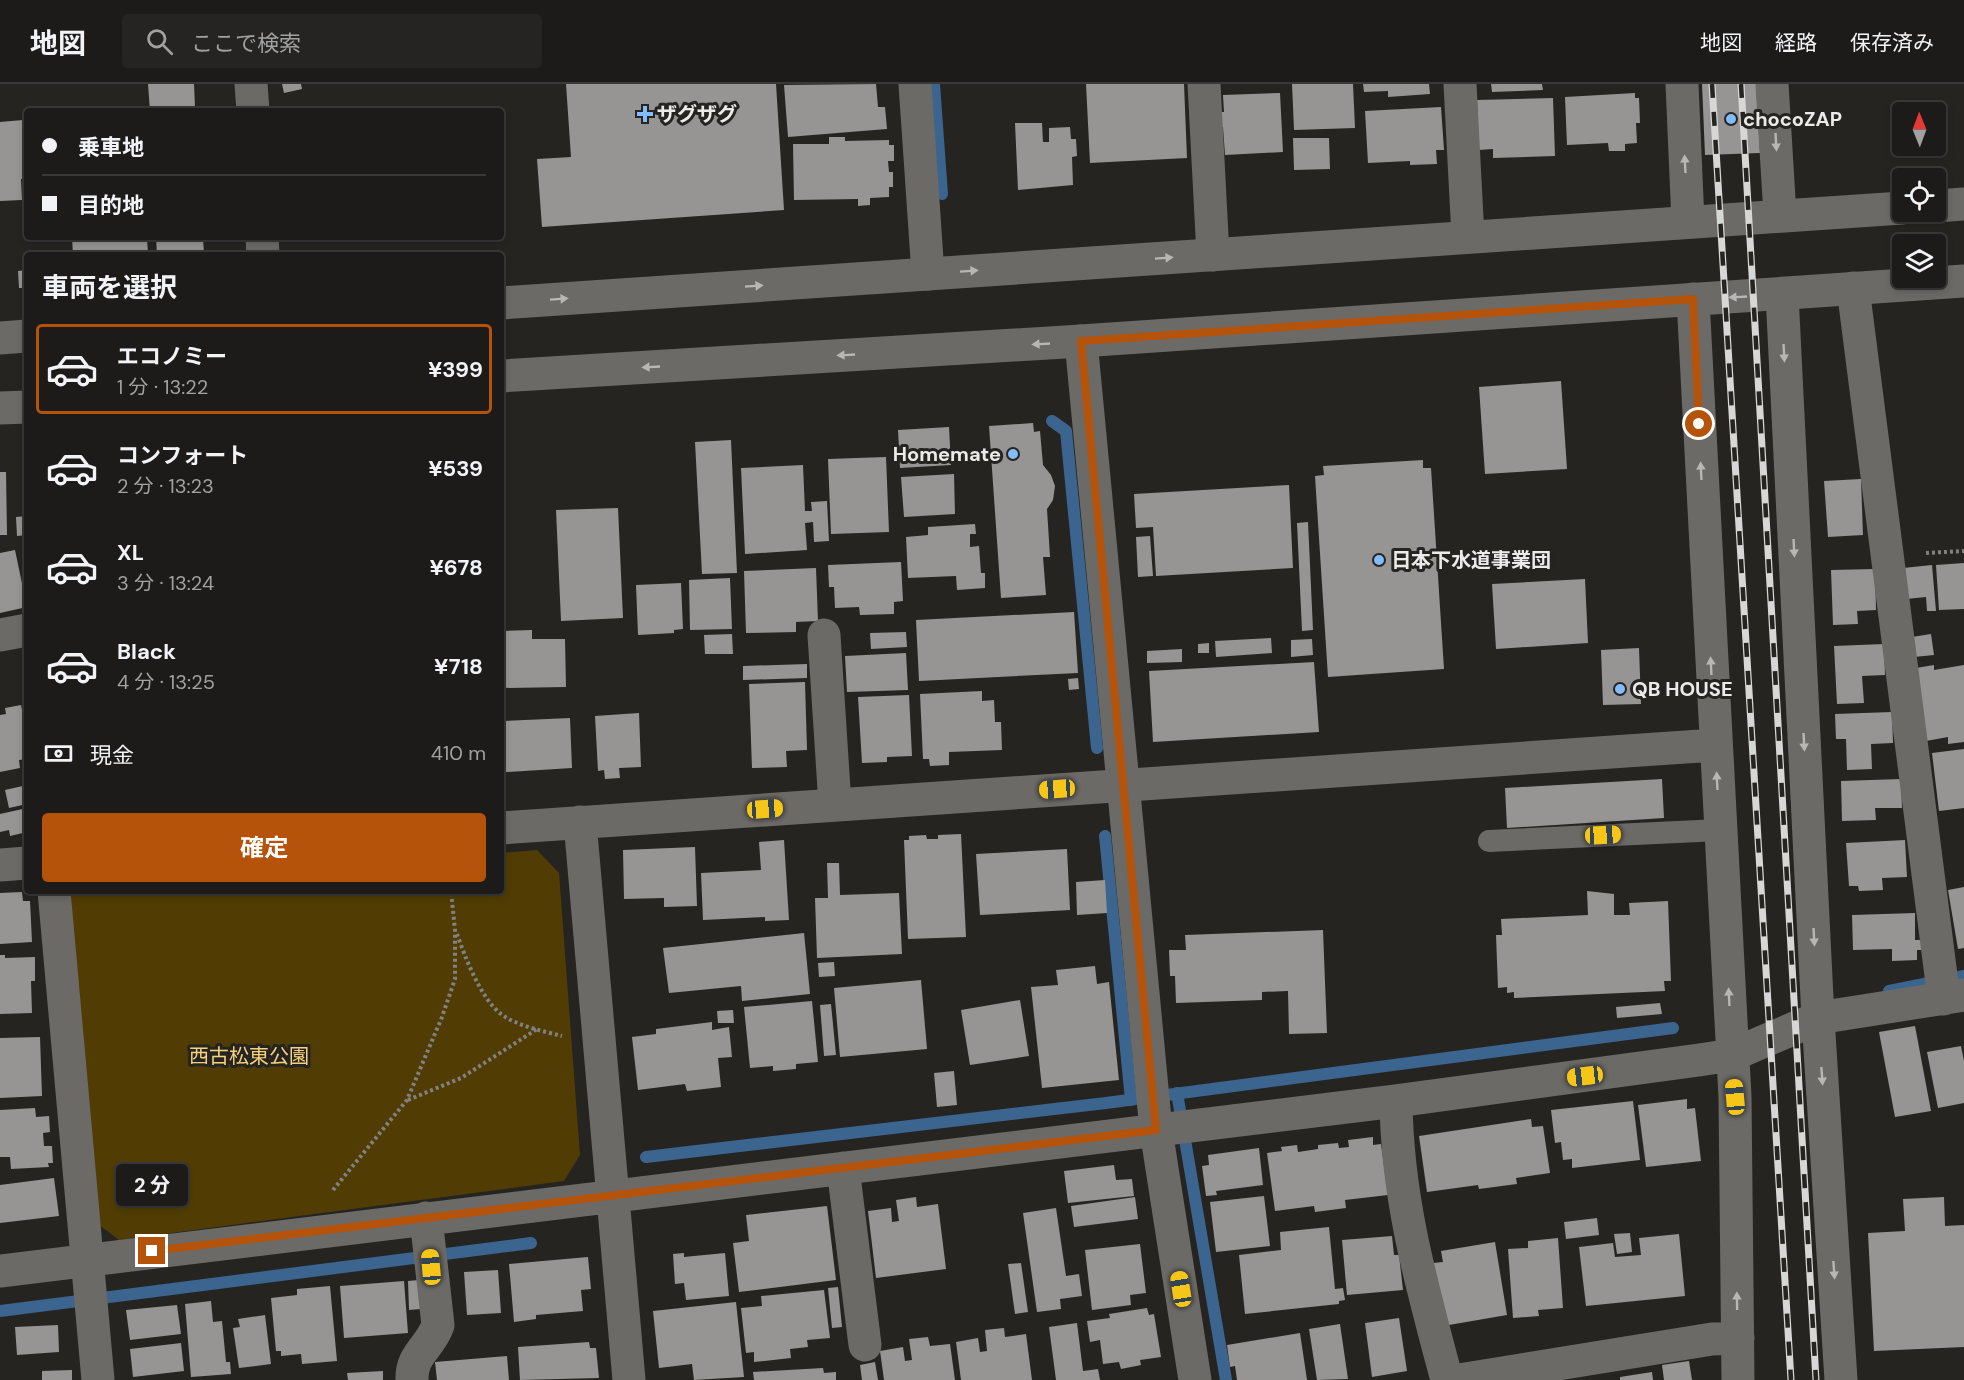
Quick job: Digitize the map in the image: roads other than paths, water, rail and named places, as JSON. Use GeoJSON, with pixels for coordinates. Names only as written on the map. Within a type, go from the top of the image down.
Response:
{"type":"FeatureCollection","features":[{"type":"Feature","properties":{"kind":"street"},"geometry":{"type":"LineString","coordinates":[[251,84],[253,108]]}},
{"type":"Feature","properties":{"kind":"street"},"geometry":{"type":"LineString","coordinates":[[915,84],[928,274]]}},
{"type":"Feature","properties":{"kind":"street"},"geometry":{"type":"LineString","coordinates":[[1204,84],[1213,255]]}},
{"type":"Feature","properties":{"kind":"street"},"geometry":{"type":"LineString","coordinates":[[1460,84],[1468,237]]}},
{"type":"Feature","properties":{"kind":"street"},"geometry":{"type":"LineString","coordinates":[[1682,84],[1689,222]]}},
{"type":"Feature","properties":{"kind":"street"},"geometry":{"type":"LineString","coordinates":[[1772,84],[1780,215]]}},
{"type":"Feature","properties":{"kind":"street"},"geometry":{"type":"LineString","coordinates":[[1946,205],[1964,204]]}},
{"type":"Feature","properties":{"kind":"street"},"geometry":{"type":"LineString","coordinates":[[504,303],[1892,209]]}},
{"type":"Feature","properties":{"kind":"street"},"geometry":{"type":"LineString","coordinates":[[504,376],[1081,341],[1964,281]]}},
{"type":"Feature","properties":{"kind":"street"},"geometry":{"type":"LineString","coordinates":[[0,1271],[90,1285],[328,1230],[429,1243],[613,1196],[843,1168],[1166,1115],[1396,1101],[1732,1055],[1818,1017],[1947,987],[1853,288]]}},
{"type":"Feature","properties":{"kind":"street"},"geometry":{"type":"LineString","coordinates":[[1782,294],[1818,1017],[1841,1380]]}},
{"type":"Feature","properties":{"kind":"street"},"geometry":{"type":"LineString","coordinates":[[1693,299],[1735,1097],[1738,1380]]}},
{"type":"Feature","properties":{"kind":"street"},"geometry":{"type":"LineString","coordinates":[[0,338],[24,336]]}},
{"type":"Feature","properties":{"kind":"street"},"geometry":{"type":"LineString","coordinates":[[1081,341],[1124,784],[1166,1115],[1195,1380]]}},
{"type":"Feature","properties":{"kind":"street"},"geometry":{"type":"LineString","coordinates":[[0,408],[24,406]]}},
{"type":"Feature","properties":{"kind":"street"},"geometry":{"type":"LineString","coordinates":[[824,635],[835,805]]}},
{"type":"Feature","properties":{"kind":"street"},"geometry":{"type":"LineString","coordinates":[[504,828],[1715,745]]}},
{"type":"Feature","properties":{"kind":"street"},"geometry":{"type":"LineString","coordinates":[[580,822],[629,1380]]}},
{"type":"Feature","properties":{"kind":"street"},"geometry":{"type":"LineString","coordinates":[[0,865],[24,863]]}},
{"type":"Feature","properties":{"kind":"street"},"geometry":{"type":"LineString","coordinates":[[54,894],[98,1380]]}},
{"type":"Feature","properties":{"kind":"street"},"geometry":{"type":"LineString","coordinates":[[1396,1101],[1396,1146],[1410,1239],[1461,1380],[1712,1339],[1738,1338]]}},
{"type":"Feature","properties":{"kind":"street"},"geometry":{"type":"LineString","coordinates":[[843,1168],[865,1345]]}},
{"type":"Feature","properties":{"kind":"street"},"geometry":{"type":"LineString","coordinates":[[412,1380],[412,1364],[434,1335],[438,1325],[429,1243]]}},
{"type":"Feature","properties":{"kind":"lane"},"geometry":{"type":"LineString","coordinates":[[1489,841],[1720,830]]}},
{"type":"Feature","properties":{"kind":"waterway"},"geometry":{"type":"LineString","coordinates":[[934,84],[942,194]]}},
{"type":"Feature","properties":{"kind":"waterway"},"geometry":{"type":"LineString","coordinates":[[1052,421],[1066,431],[1097,748]]}},
{"type":"Feature","properties":{"kind":"waterway"},"geometry":{"type":"LineString","coordinates":[[1105,836],[1131,1100]]}},
{"type":"Feature","properties":{"kind":"waterway"},"geometry":{"type":"LineString","coordinates":[[1889,991],[1964,976]]}},
{"type":"Feature","properties":{"kind":"waterway"},"geometry":{"type":"LineString","coordinates":[[646,1157],[1106,1103],[1673,1028]]}},
{"type":"Feature","properties":{"kind":"waterway"},"geometry":{"type":"LineString","coordinates":[[1177,1093],[1226,1380]]}},
{"type":"Feature","properties":{"kind":"waterway"},"geometry":{"type":"LineString","coordinates":[[0,1311],[531,1243]]}},
{"type":"Feature","properties":{"kind":"railway"},"geometry":{"type":"LineString","coordinates":[[1712,84],[1791,1380]]}},
{"type":"Feature","properties":{"kind":"railway"},"geometry":{"type":"LineString","coordinates":[[1741,84],[1816,1380]]}},
{"type":"Feature","properties":{"kind":"place","name":"ザグザグ"},"geometry":{"type":"Point","coordinates":[645,114]}},
{"type":"Feature","properties":{"kind":"place","name":"chocoZAP"},"geometry":{"type":"Point","coordinates":[1731,119]}},
{"type":"Feature","properties":{"kind":"place","name":"Homemate"},"geometry":{"type":"Point","coordinates":[1013,454]}},
{"type":"Feature","properties":{"kind":"place","name":"日本下水道事業団"},"geometry":{"type":"Point","coordinates":[1379,560]}},
{"type":"Feature","properties":{"kind":"place","name":"QB HOUSE"},"geometry":{"type":"Point","coordinates":[1620,689]}},
{"type":"Feature","properties":{"kind":"park label","name":"西古松東公園"},"geometry":{"type":"Point","coordinates":[249,1056]}}]}
